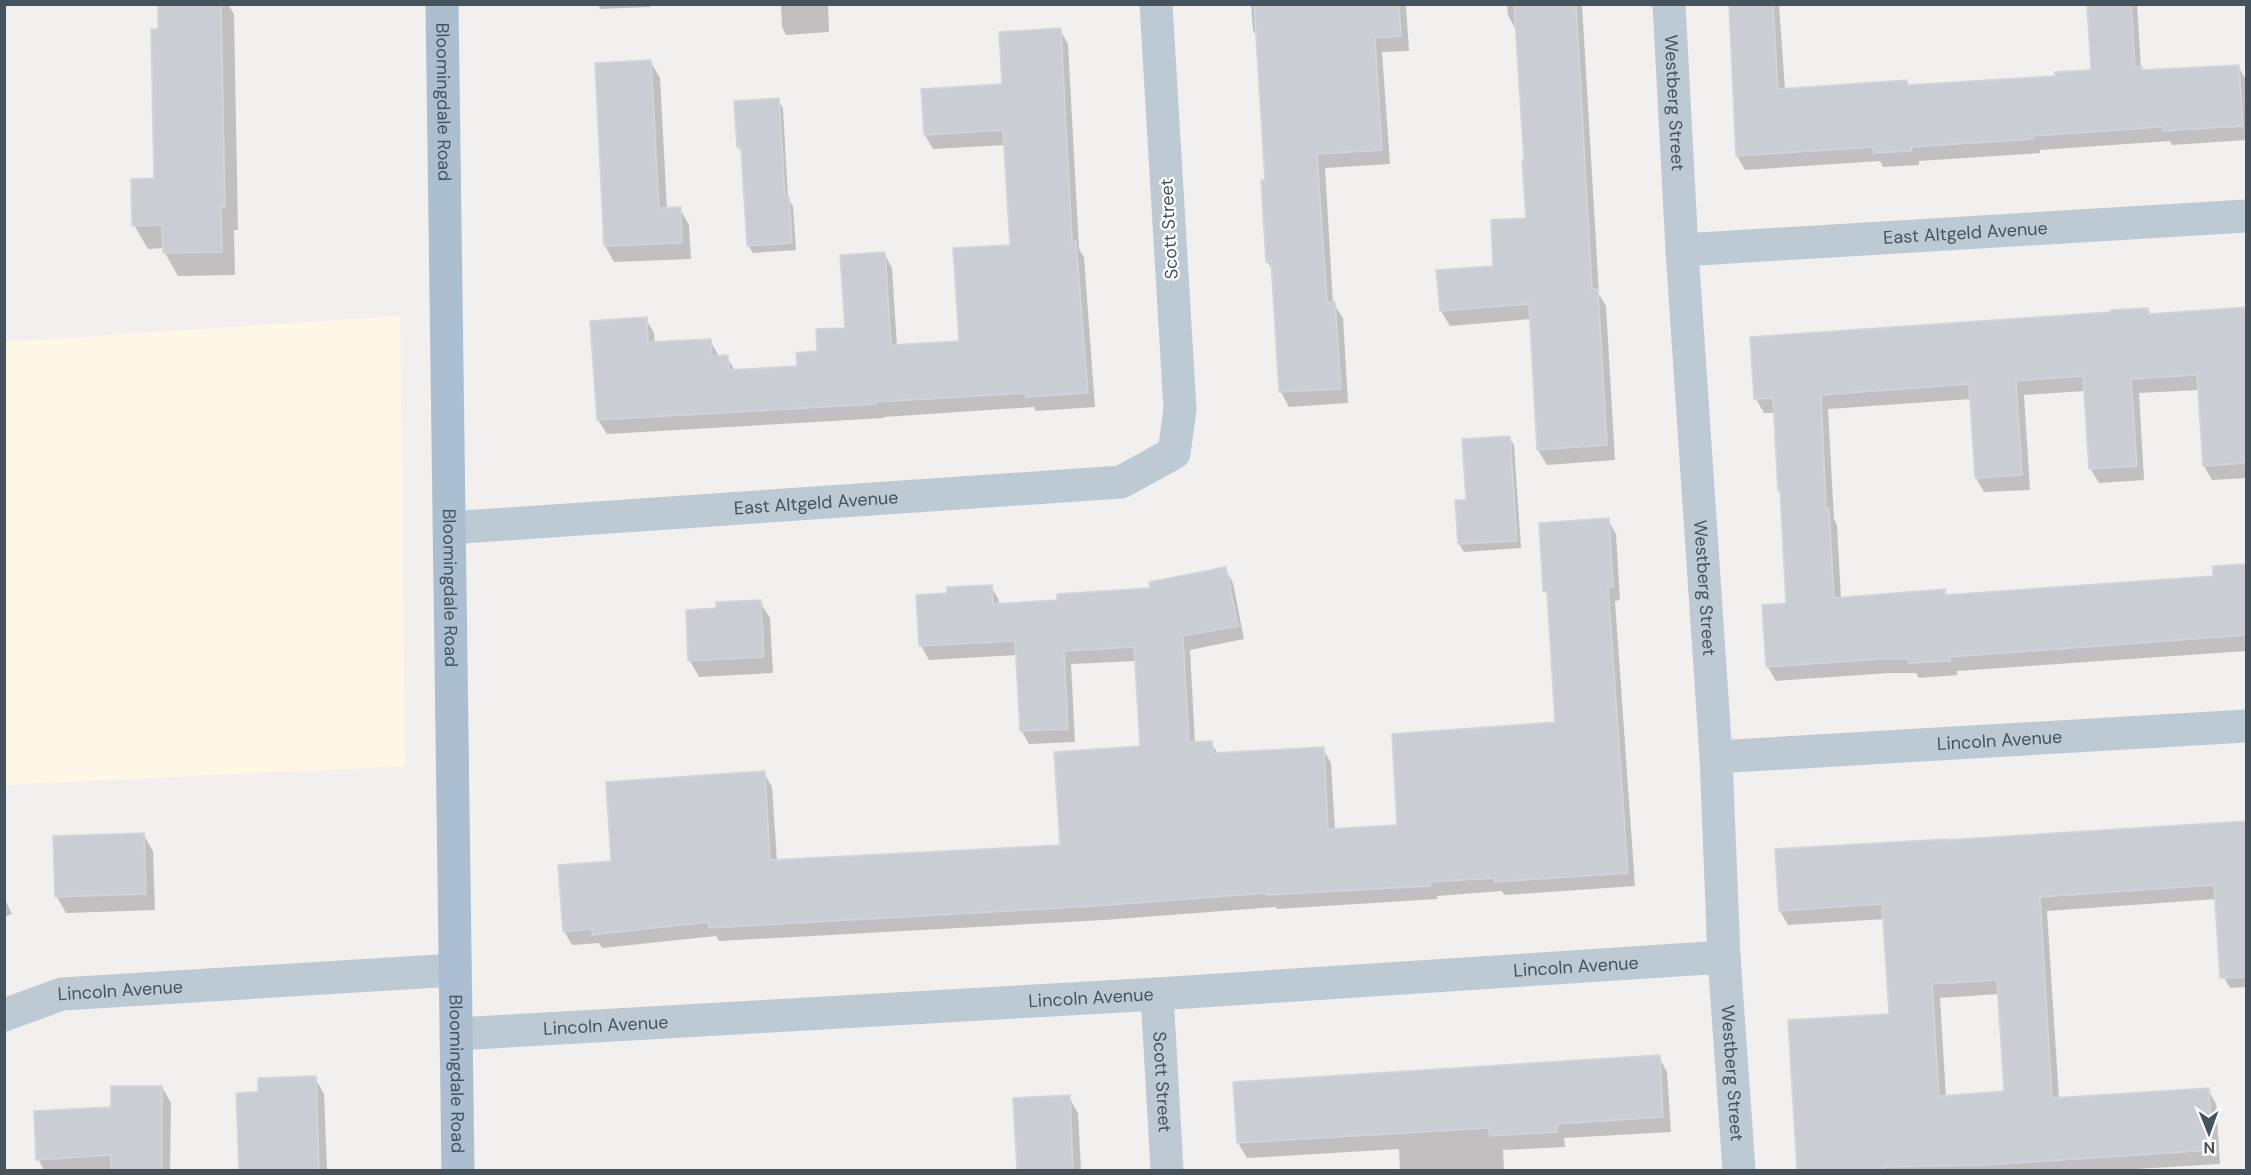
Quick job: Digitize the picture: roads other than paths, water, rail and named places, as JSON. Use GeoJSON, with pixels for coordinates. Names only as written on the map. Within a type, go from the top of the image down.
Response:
{"type":"FeatureCollection","features":[{"type":"Feature","properties":{"kind":"main road","name":"Bloomingdale Road"},"geometry":{"type":"LineString","coordinates":[[441,4],[458,1170]]}},
{"type":"Feature","properties":{"kind":"street","name":"Scott Street"},"geometry":{"type":"LineString","coordinates":[[1156,4],[1180,409],[1174,453]]}},
{"type":"Feature","properties":{"kind":"street","name":"Westberg Street"},"geometry":{"type":"LineString","coordinates":[[1670,4],[1682,250],[1716,757],[1724,957],[1739,1170]]}},
{"type":"Feature","properties":{"kind":"street","name":"East Altgeld Avenue"},"geometry":{"type":"LineString","coordinates":[[1682,250],[2247,216]]}},
{"type":"Feature","properties":{"kind":"street","name":"East Altgeld Avenue"},"geometry":{"type":"LineString","coordinates":[[449,528],[1121,482],[1174,453]]}},
{"type":"Feature","properties":{"kind":"street","name":"Lincoln Avenue"},"geometry":{"type":"LineString","coordinates":[[1716,757],[2247,726]]}},
{"type":"Feature","properties":{"kind":"street","name":"Lincoln Avenue"},"geometry":{"type":"LineString","coordinates":[[456,1034],[1157,994],[1724,957]]}},
{"type":"Feature","properties":{"kind":"street","name":"Lincoln Avenue"},"geometry":{"type":"LineString","coordinates":[[4,1015],[62,994],[455,970]]}},
{"type":"Feature","properties":{"kind":"street","name":"Scott Street"},"geometry":{"type":"LineString","coordinates":[[1157,994],[1167,1170]]}}]}
